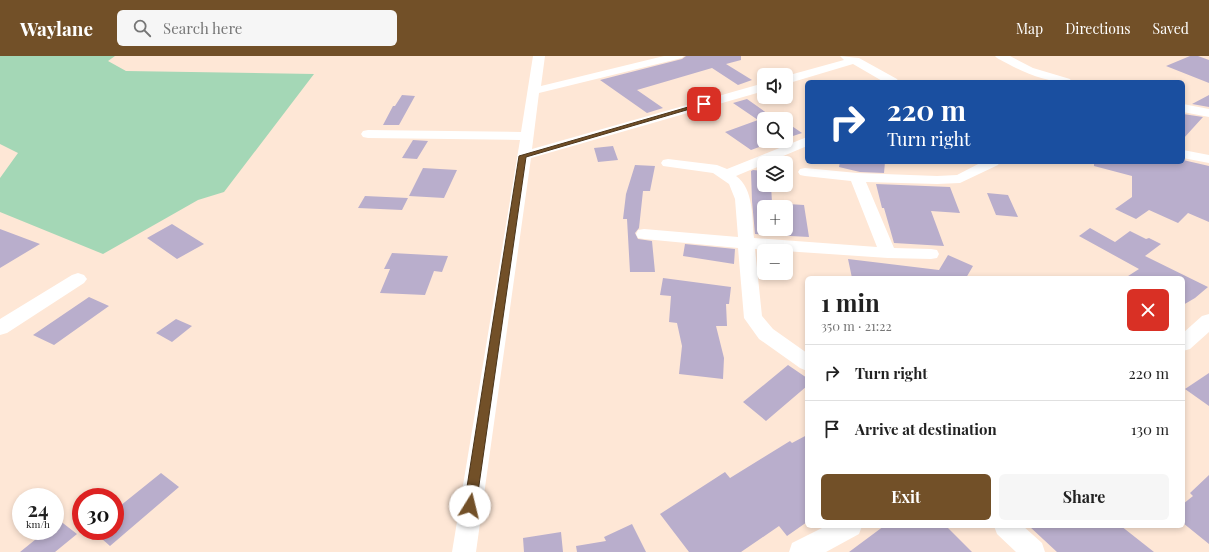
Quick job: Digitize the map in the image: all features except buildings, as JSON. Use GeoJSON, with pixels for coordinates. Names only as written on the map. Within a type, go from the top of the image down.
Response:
{"type":"FeatureCollection","features":[{"type":"Feature","properties":{"kind":"street"},"geometry":{"type":"LineString","coordinates":[[464,552],[539,56]]}},
{"type":"Feature","properties":{"kind":"street"},"geometry":{"type":"LineString","coordinates":[[533,91],[678,56]]}},
{"type":"Feature","properties":{"kind":"street"},"geometry":{"type":"LineString","coordinates":[[1000,56],[1029,70],[1060,80]]}},
{"type":"Feature","properties":{"kind":"street"},"geometry":{"type":"LineString","coordinates":[[793,78],[851,58],[890,80]]}},
{"type":"Feature","properties":{"kind":"street"},"geometry":{"type":"LineString","coordinates":[[523,156],[757,89]]}},
{"type":"Feature","properties":{"kind":"street"},"geometry":{"type":"LineString","coordinates":[[1185,108],[1209,113]]}},
{"type":"Feature","properties":{"kind":"street"},"geometry":{"type":"LineString","coordinates":[[368,134],[526,136]]}},
{"type":"Feature","properties":{"kind":"street"},"geometry":{"type":"LineString","coordinates":[[725,175],[805,142]]}},
{"type":"Feature","properties":{"kind":"street"},"geometry":{"type":"LineString","coordinates":[[1185,154],[1209,159]]}},
{"type":"Feature","properties":{"kind":"street"},"geometry":{"type":"LineString","coordinates":[[668,163],[717,169],[734,182],[743,199],[753,318],[766,334],[805,362]]}},
{"type":"Feature","properties":{"kind":"street"},"geometry":{"type":"LineString","coordinates":[[805,172],[857,177],[937,180],[960,179],[989,164]]}},
{"type":"Feature","properties":{"kind":"street"},"geometry":{"type":"LineString","coordinates":[[857,177],[888,253]]}},
{"type":"Feature","properties":{"kind":"street"},"geometry":{"type":"LineString","coordinates":[[644,234],[888,253],[930,254]]}},
{"type":"Feature","properties":{"kind":"street"},"geometry":{"type":"LineString","coordinates":[[0,328],[78,279]]}},
{"type":"Feature","properties":{"kind":"street"},"geometry":{"type":"LineString","coordinates":[[1185,342],[1209,321]]}},
{"type":"Feature","properties":{"kind":"street"},"geometry":{"type":"LineString","coordinates":[[801,552],[846,528]]}},
{"type":"Feature","properties":{"kind":"street"},"geometry":{"type":"LineString","coordinates":[[1008,528],[1033,552]]}},
{"type":"Feature","properties":{"kind":"green space"},"geometry":{"type":"Polygon","coordinates":[[[0,56],[115,56],[108,61],[126,71],[314,74],[224,192],[198,200],[103,254],[0,212],[0,178],[18,153],[0,144],[0,56]]]}},
{"type":"Feature","properties":{"kind":"route"},"geometry":{"type":"LineString","coordinates":[[470,506],[523,156],[704,104]]}}]}
